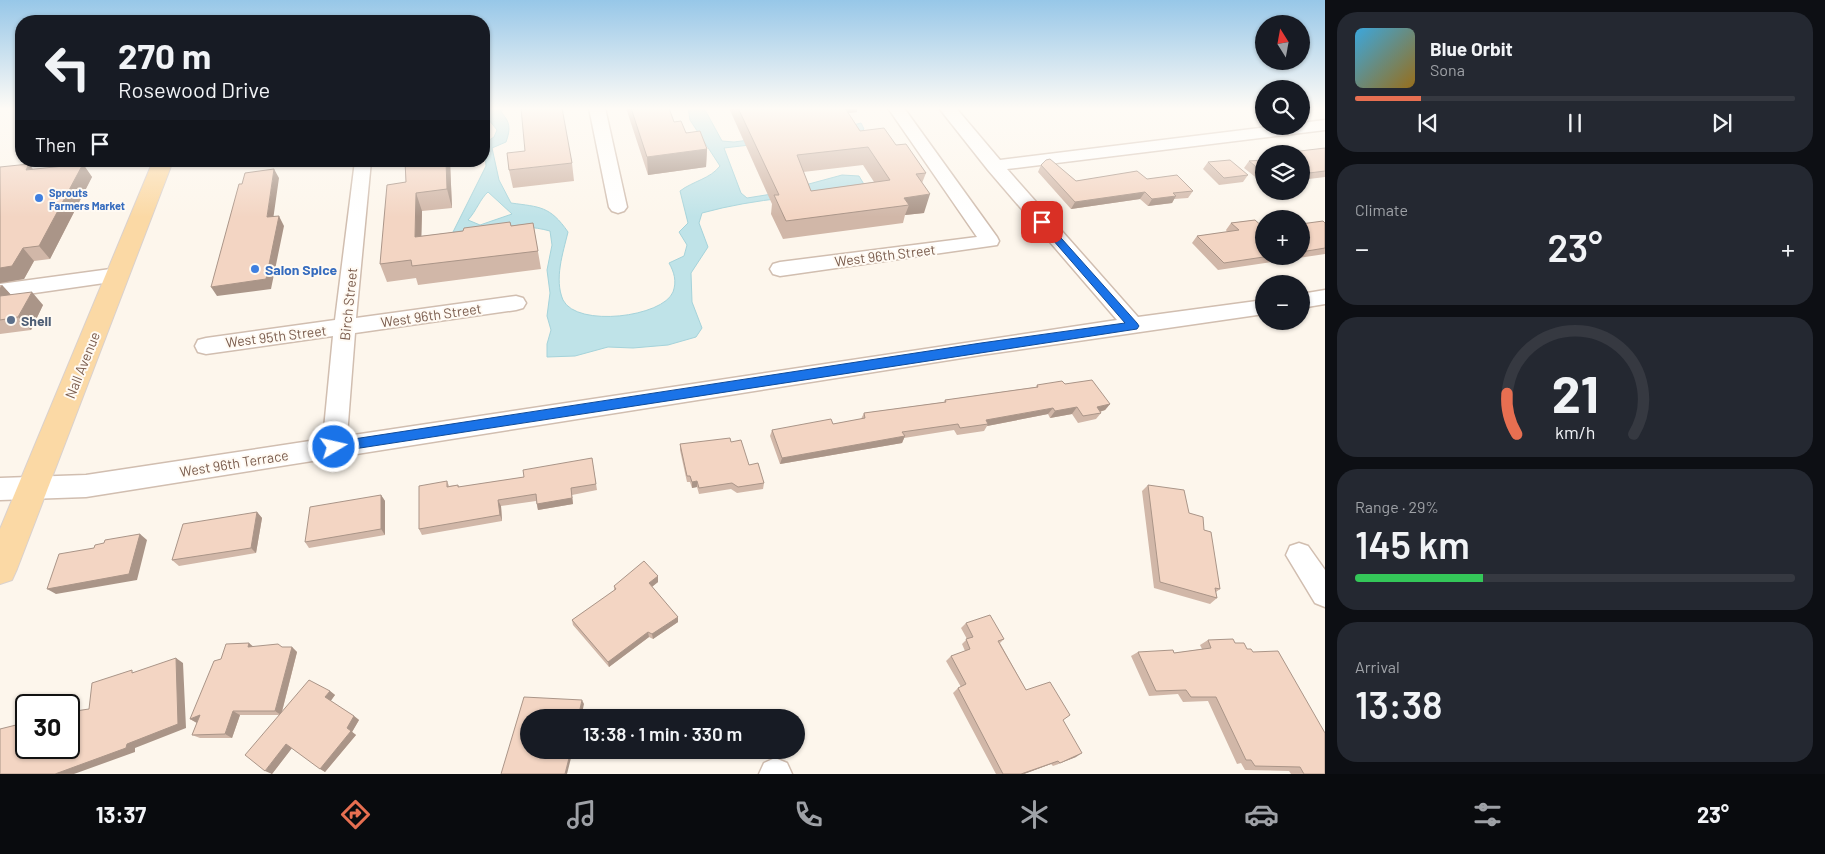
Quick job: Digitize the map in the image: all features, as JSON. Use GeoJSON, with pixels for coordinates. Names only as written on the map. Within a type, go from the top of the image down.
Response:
{"type":"FeatureCollection","features":[{"type":"Feature","properties":{"kind":"main road","name":"Nall Avenue"},"geometry":{"type":"LineString","coordinates":[[0,569],[161,167]]}},
{"type":"Feature","properties":{"kind":"street"},"geometry":{"type":"LineString","coordinates":[[604,144],[618,207]]}},
{"type":"Feature","properties":{"kind":"street","name":"West 96th Street"},"geometry":{"type":"LineString","coordinates":[[780,269],[990,242],[921,144]]}},
{"type":"Feature","properties":{"kind":"street"},"geometry":{"type":"LineString","coordinates":[[976,144],[1134,326]]}},
{"type":"Feature","properties":{"kind":"street"},"geometry":{"type":"LineString","coordinates":[[994,166],[1171,144]]}},
{"type":"Feature","properties":{"kind":"street","name":"Birch Street"},"geometry":{"type":"LineString","coordinates":[[334,447],[337,397],[362,167]]}},
{"type":"Feature","properties":{"kind":"street"},"geometry":{"type":"LineString","coordinates":[[0,291],[118,275]]}},
{"type":"Feature","properties":{"kind":"street"},"geometry":{"type":"LineString","coordinates":[[1310,300],[1325,297]]}},
{"type":"Feature","properties":{"kind":"street","name":"West 96th Street"},"geometry":{"type":"LineString","coordinates":[[346,327],[516,303]]}},
{"type":"Feature","properties":{"kind":"street","name":"West 96th Terrace"},"geometry":{"type":"LineString","coordinates":[[0,489],[86,486],[981,347],[1255,308]]}},
{"type":"Feature","properties":{"kind":"street","name":"West 95th Street"},"geometry":{"type":"LineString","coordinates":[[206,346],[346,327]]}},
{"type":"Feature","properties":{"kind":"street"},"geometry":{"type":"LineString","coordinates":[[1299,555],[1325,594]]}},
{"type":"Feature","properties":{"kind":"water"},"geometry":{"type":"Polygon","coordinates":[[[490,144],[501,144],[492,148],[499,180],[511,203],[537,207],[550,212],[562,223],[568,232],[559,275],[560,292],[563,300],[571,309],[585,314],[620,316],[654,308],[666,301],[673,292],[675,284],[669,263],[684,256],[687,245],[679,232],[688,223],[680,191],[711,174],[720,166],[706,144],[757,144],[724,148],[741,193],[747,198],[772,194],[842,175],[859,176],[868,191],[763,201],[702,213],[699,223],[708,247],[691,273],[692,302],[702,328],[696,337],[668,345],[633,348],[608,347],[575,356],[547,357],[547,344],[551,330],[547,316],[550,293],[547,270],[552,245],[550,231],[538,228],[514,227],[453,232],[486,167],[490,167],[490,144]],[[488,192],[468,220],[480,225],[512,214],[488,192]]]}},
{"type":"Feature","properties":{"kind":"building"},"geometry":{"type":"Polygon","coordinates":[[[524,144],[569,144],[572,163],[509,170],[507,153],[525,151],[524,144]]]}},
{"type":"Feature","properties":{"kind":"building"},"geometry":{"type":"Polygon","coordinates":[[[643,144],[705,144],[707,149],[647,157],[643,144]]]}},
{"type":"Feature","properties":{"kind":"building"},"geometry":{"type":"Polygon","coordinates":[[[755,144],[906,144],[926,173],[916,174],[930,194],[904,198],[909,205],[786,221],[774,195],[779,195],[755,144]],[[868,147],[797,155],[811,191],[890,180],[868,147]]]}},
{"type":"Feature","properties":{"kind":"building"},"geometry":{"type":"Polygon","coordinates":[[[1325,148],[1325,171],[1310,173],[1310,150],[1325,148]]]}},
{"type":"Feature","properties":{"kind":"building"},"geometry":{"type":"Polygon","coordinates":[[[1050,159],[1076,181],[1137,171],[1147,179],[1177,175],[1193,191],[1173,193],[1176,196],[1152,199],[1145,192],[1075,202],[1041,165],[1050,159]]]}},
{"type":"Feature","properties":{"kind":"building"},"geometry":{"type":"Polygon","coordinates":[[[1230,160],[1248,175],[1224,178],[1208,162],[1230,160]]]}},
{"type":"Feature","properties":{"kind":"building"},"geometry":{"type":"Polygon","coordinates":[[[15,165],[15,167],[28,167],[26,170],[81,167],[39,246],[23,248],[12,266],[0,268],[0,167],[15,165]]]}},
{"type":"Feature","properties":{"kind":"building"},"geometry":{"type":"Polygon","coordinates":[[[405,167],[446,167],[447,189],[416,193],[415,237],[463,231],[464,228],[510,222],[511,226],[533,223],[538,251],[412,266],[411,260],[380,264],[387,185],[406,182],[405,167]]]}},
{"type":"Feature","properties":{"kind":"building"},"geometry":{"type":"Polygon","coordinates":[[[274,169],[267,217],[279,216],[266,279],[211,287],[239,184],[242,184],[245,173],[274,169]]]}},
{"type":"Feature","properties":{"kind":"building"},"geometry":{"type":"Polygon","coordinates":[[[1255,220],[1255,258],[1224,263],[1197,236],[1239,230],[1231,223],[1255,220]]]}},
{"type":"Feature","properties":{"kind":"building"},"geometry":{"type":"Polygon","coordinates":[[[1323,221],[1325,223],[1325,248],[1310,250],[1310,223],[1323,221]]]}},
{"type":"Feature","properties":{"kind":"building"},"geometry":{"type":"Polygon","coordinates":[[[32,292],[18,317],[0,320],[0,296],[32,292]]]}},
{"type":"Feature","properties":{"kind":"building"},"geometry":{"type":"Polygon","coordinates":[[[1092,380],[1110,404],[1097,407],[1101,413],[1083,416],[1077,407],[1055,411],[1053,408],[986,420],[988,424],[960,428],[958,424],[902,432],[905,436],[782,458],[772,430],[831,419],[833,424],[865,418],[864,413],[946,402],[945,400],[1038,387],[1037,385],[1062,381],[1065,384],[1092,380]]]}},
{"type":"Feature","properties":{"kind":"building"},"geometry":{"type":"Polygon","coordinates":[[[730,438],[731,442],[741,440],[749,465],[758,463],[764,483],[738,487],[732,483],[699,488],[697,481],[692,482],[690,476],[687,476],[680,444],[730,438]]]}},
{"type":"Feature","properties":{"kind":"building"},"geometry":{"type":"Polygon","coordinates":[[[592,458],[596,484],[571,488],[572,498],[537,504],[536,494],[498,500],[500,515],[419,529],[419,486],[447,481],[447,487],[458,485],[458,487],[524,477],[523,470],[592,458]]]}},
{"type":"Feature","properties":{"kind":"building"},"geometry":{"type":"Polygon","coordinates":[[[1148,485],[1184,490],[1189,513],[1203,517],[1204,530],[1211,532],[1220,589],[1215,588],[1217,598],[1160,582],[1148,485]]]}},
{"type":"Feature","properties":{"kind":"building"},"geometry":{"type":"Polygon","coordinates":[[[381,495],[381,529],[305,542],[310,507],[381,495]]]}},
{"type":"Feature","properties":{"kind":"building"},"geometry":{"type":"Polygon","coordinates":[[[257,512],[251,548],[172,560],[183,524],[257,512]]]}},
{"type":"Feature","properties":{"kind":"building"},"geometry":{"type":"Polygon","coordinates":[[[140,534],[129,574],[47,589],[59,554],[94,548],[95,545],[104,543],[105,540],[140,534]]]}},
{"type":"Feature","properties":{"kind":"building"},"geometry":{"type":"Polygon","coordinates":[[[644,561],[658,576],[649,583],[678,617],[652,634],[648,632],[608,662],[572,620],[616,589],[614,586],[644,561]]]}},
{"type":"Feature","properties":{"kind":"building"},"geometry":{"type":"Polygon","coordinates":[[[990,615],[1004,639],[998,641],[1026,690],[1050,682],[1070,715],[1063,720],[1082,753],[1060,763],[1058,761],[1021,774],[1003,774],[958,688],[966,684],[951,656],[970,649],[966,639],[973,637],[966,623],[990,615]]]}},
{"type":"Feature","properties":{"kind":"building"},"geometry":{"type":"Polygon","coordinates":[[[1233,639],[1235,643],[1244,643],[1247,649],[1251,649],[1253,652],[1278,651],[1325,733],[1325,774],[1304,774],[1300,767],[1255,766],[1251,760],[1246,760],[1216,697],[1191,697],[1186,690],[1156,691],[1138,652],[1173,650],[1174,653],[1211,648],[1208,640],[1233,639]]]}},
{"type":"Feature","properties":{"kind":"building"},"geometry":{"type":"Polygon","coordinates":[[[249,643],[248,647],[278,644],[282,647],[292,647],[275,711],[233,711],[225,734],[192,735],[200,715],[190,719],[214,661],[221,659],[226,644],[249,643]]]}},
{"type":"Feature","properties":{"kind":"building"},"geometry":{"type":"Polygon","coordinates":[[[176,658],[178,724],[127,744],[126,748],[55,774],[0,774],[0,729],[15,725],[15,759],[80,759],[80,710],[89,709],[92,683],[132,670],[132,673],[176,658]]]}},
{"type":"Feature","properties":{"kind":"building"},"geometry":{"type":"Polygon","coordinates":[[[309,680],[330,691],[325,697],[354,716],[347,728],[351,731],[320,769],[286,744],[265,771],[245,755],[309,680]]]}},
{"type":"Feature","properties":{"kind":"building"},"geometry":{"type":"Polygon","coordinates":[[[524,697],[582,700],[580,709],[520,709],[524,697]]]}},
{"type":"Feature","properties":{"kind":"building"},"geometry":{"type":"Polygon","coordinates":[[[520,710],[520,759],[569,759],[565,774],[501,774],[520,710]]]}},
{"type":"Feature","properties":{"kind":"place","name":"Sprouts Farmers Market"},"geometry":{"type":"Point","coordinates":[39,198]}},
{"type":"Feature","properties":{"kind":"place","name":"Salon Spice"},"geometry":{"type":"Point","coordinates":[255,269]}},
{"type":"Feature","properties":{"kind":"place","name":"Shell"},"geometry":{"type":"Point","coordinates":[11,320]}},
{"type":"Feature","properties":{"kind":"route"},"geometry":{"type":"LineString","coordinates":[[334,447],[981,347],[1134,326],[1042,222]]}}]}
